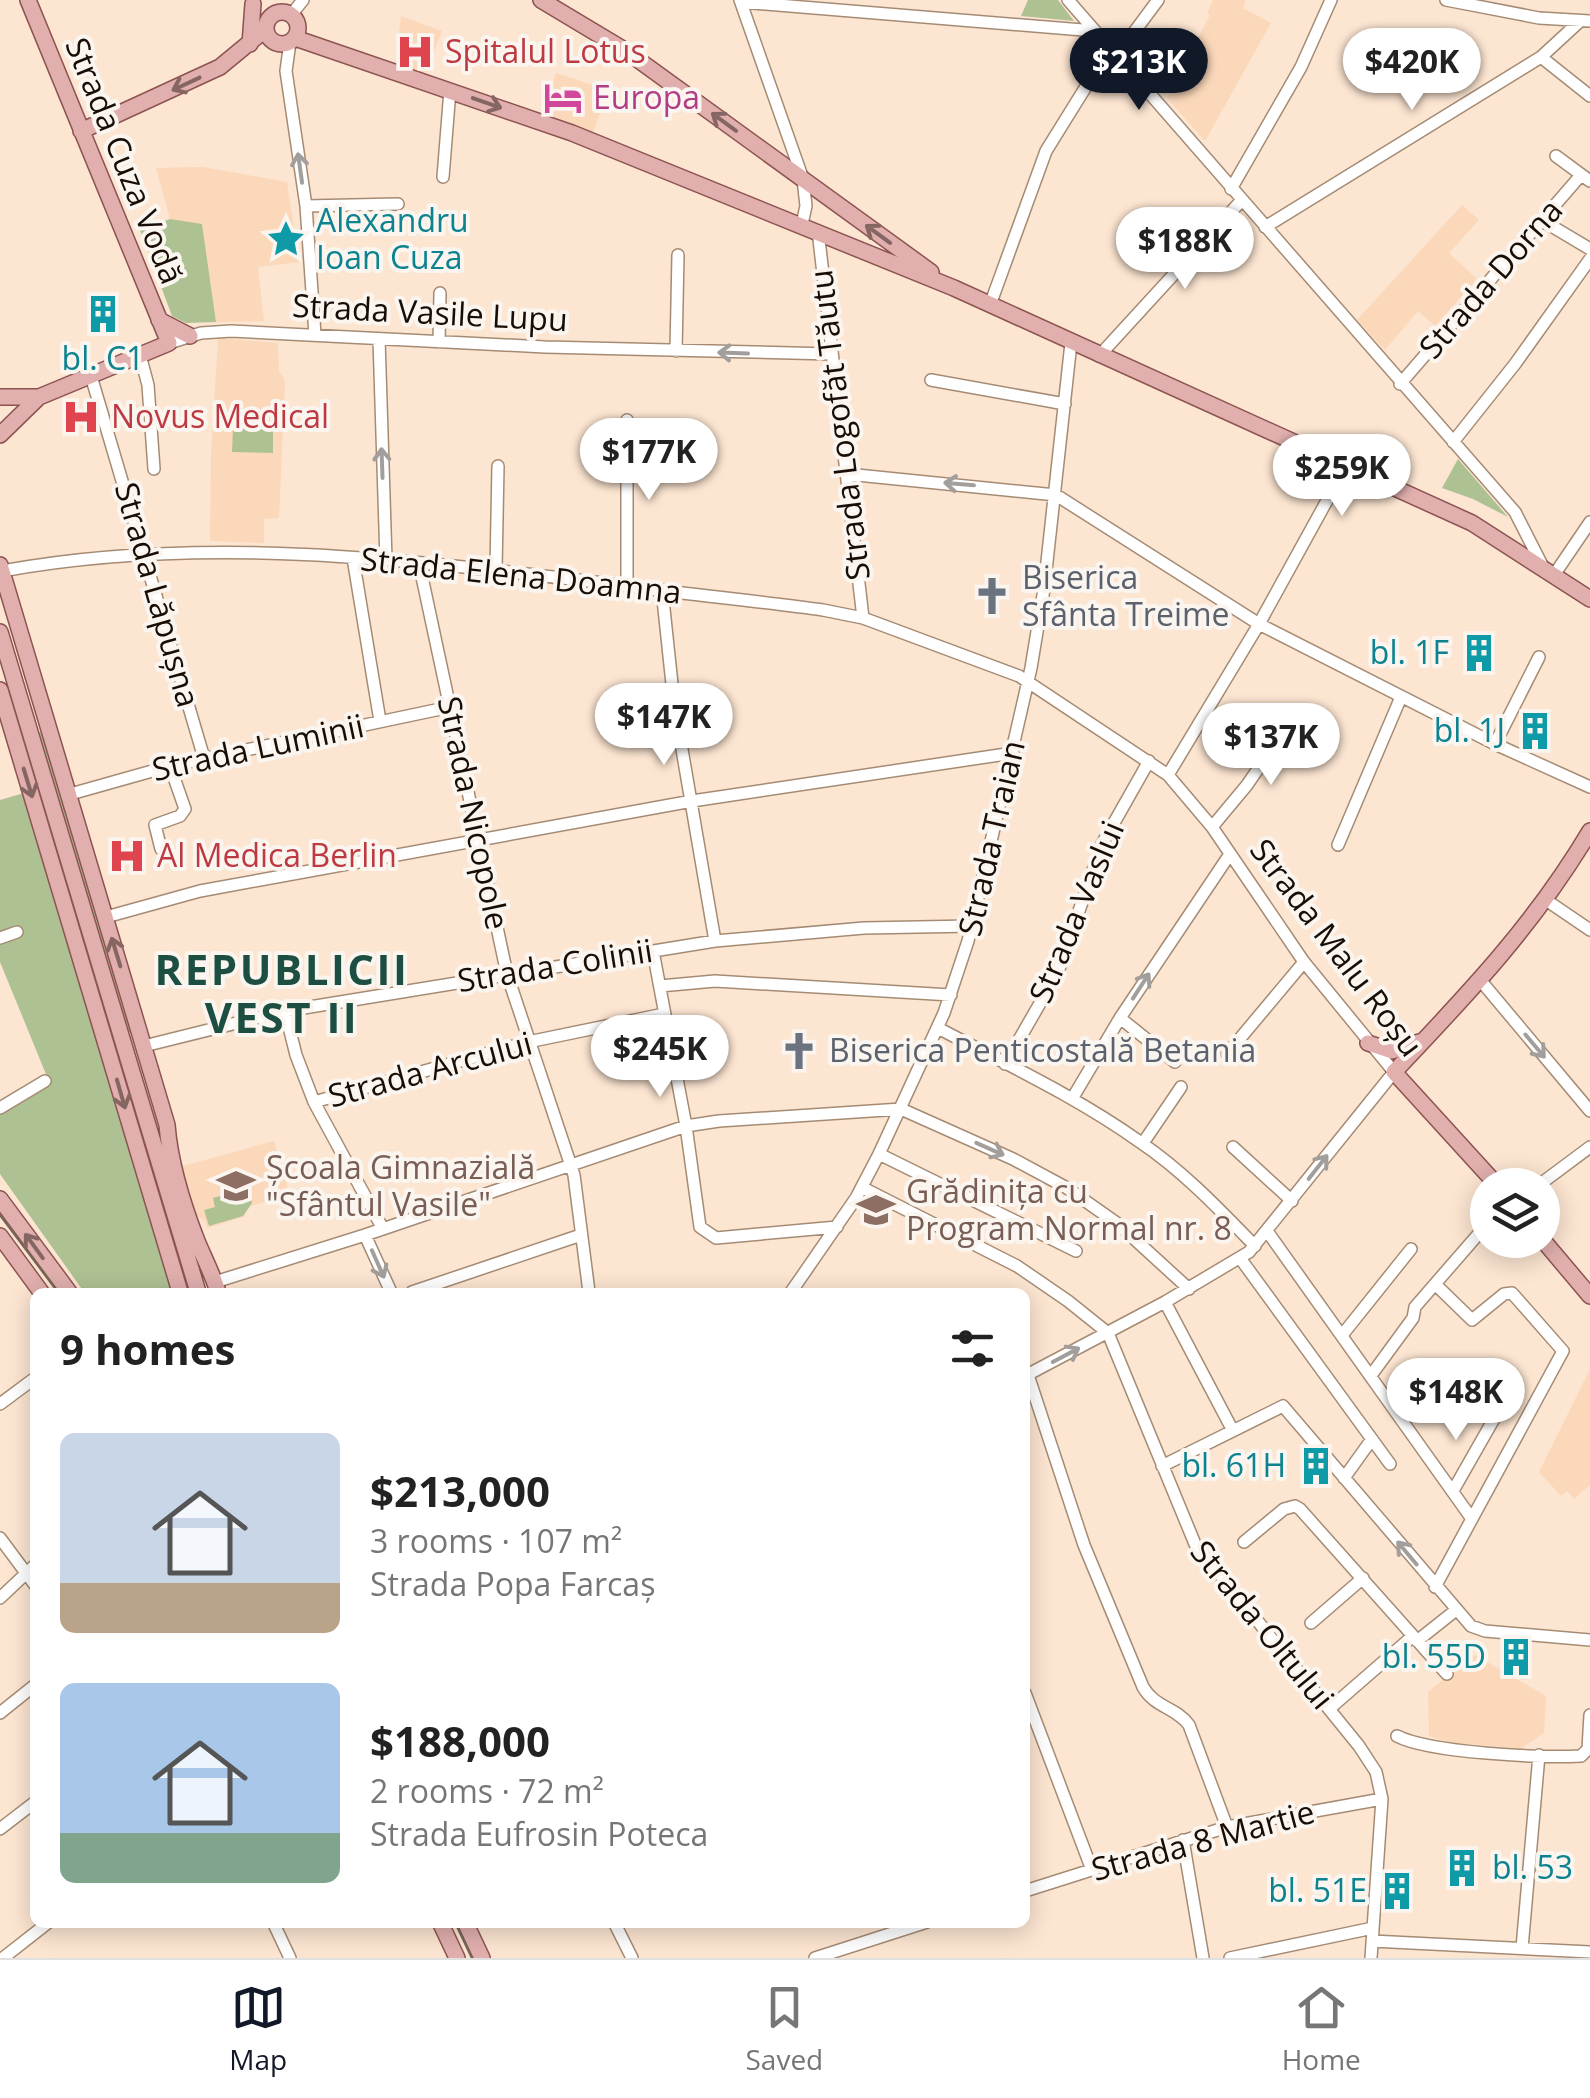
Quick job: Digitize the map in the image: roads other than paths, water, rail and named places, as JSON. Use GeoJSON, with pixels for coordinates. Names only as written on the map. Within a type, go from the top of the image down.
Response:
{"type":"FeatureCollection","features":[{"type":"Feature","properties":{"kind":"main road","name":"Strada Cuza Vodă"},"geometry":{"type":"LineString","coordinates":[[28,0],[169,343]]}},
{"type":"Feature","properties":{"kind":"main road"},"geometry":{"type":"LineString","coordinates":[[541,0],[626,51],[954,288]]}},
{"type":"Feature","properties":{"kind":"main road"},"geometry":{"type":"LineString","coordinates":[[250,2],[250,44]]}},
{"type":"Feature","properties":{"kind":"main road"},"geometry":{"type":"LineString","coordinates":[[250,2],[274,42],[293,40],[572,134],[954,288],[1472,523],[1590,600]]}},
{"type":"Feature","properties":{"kind":"main road"},"geometry":{"type":"LineString","coordinates":[[81,131],[199,78],[250,44],[278,12],[291,15],[298,27],[293,40]]}},
{"type":"Feature","properties":{"kind":"main road"},"geometry":{"type":"LineString","coordinates":[[144,353],[159,320],[190,336]]}},
{"type":"Feature","properties":{"kind":"main road","name":"Strada Vasile Lupu"},"geometry":{"type":"LineString","coordinates":[[0,397],[39,397],[169,343]]}},
{"type":"Feature","properties":{"kind":"main road","name":"Strada Vasile Lupu"},"geometry":{"type":"LineString","coordinates":[[0,435],[39,397]]}},
{"type":"Feature","properties":{"kind":"main road"},"geometry":{"type":"LineString","coordinates":[[1,568],[168,1125],[169,1146],[196,1238],[216,1287]]}},
{"type":"Feature","properties":{"kind":"main road"},"geometry":{"type":"LineString","coordinates":[[0,632],[197,1288]]}},
{"type":"Feature","properties":{"kind":"main road"},"geometry":{"type":"LineString","coordinates":[[0,690],[4,719],[179,1288]]}},
{"type":"Feature","properties":{"kind":"main road"},"geometry":{"type":"LineString","coordinates":[[1394,1072],[1481,982],[1546,900],[1590,831]]}},
{"type":"Feature","properties":{"kind":"main road"},"geometry":{"type":"LineString","coordinates":[[1368,1043],[1392,1050],[1427,1038]]}},
{"type":"Feature","properties":{"kind":"main road","name":"Strada Malu Roșu"},"geometry":{"type":"LineString","coordinates":[[1394,1072],[1482,1168]]}},
{"type":"Feature","properties":{"kind":"main road"},"geometry":{"type":"LineString","coordinates":[[0,1199],[65,1288]]}},
{"type":"Feature","properties":{"kind":"main road"},"geometry":{"type":"LineString","coordinates":[[0,1236],[38,1288]]}},
{"type":"Feature","properties":{"kind":"main road"},"geometry":{"type":"LineString","coordinates":[[1558,1258],[1590,1296]]}},
{"type":"Feature","properties":{"kind":"main road"},"geometry":{"type":"LineString","coordinates":[[443,1928],[458,1958]]}},
{"type":"Feature","properties":{"kind":"main road"},"geometry":{"type":"LineString","coordinates":[[467,1928],[482,1958]]}},
{"type":"Feature","properties":{"kind":"street"},"geometry":{"type":"LineString","coordinates":[[291,15],[303,0]]}},
{"type":"Feature","properties":{"kind":"street"},"geometry":{"type":"LineString","coordinates":[[1068,0],[1515,512],[1549,571],[1590,522]]}},
{"type":"Feature","properties":{"kind":"street"},"geometry":{"type":"LineString","coordinates":[[990,305],[1046,152],[1113,52],[1158,0]]}},
{"type":"Feature","properties":{"kind":"street"},"geometry":{"type":"LineString","coordinates":[[1231,189],[1301,67],[1331,0]]}},
{"type":"Feature","properties":{"kind":"street"},"geometry":{"type":"LineString","coordinates":[[1446,0],[1584,22]]}},
{"type":"Feature","properties":{"kind":"street"},"geometry":{"type":"LineString","coordinates":[[802,224],[806,206],[803,179],[741,1],[1095,31]]}},
{"type":"Feature","properties":{"kind":"street"},"geometry":{"type":"LineString","coordinates":[[1265,227],[1542,57],[1584,22]]}},
{"type":"Feature","properties":{"kind":"street"},"geometry":{"type":"LineString","coordinates":[[293,40],[286,72],[306,206],[315,335]]}},
{"type":"Feature","properties":{"kind":"street"},"geometry":{"type":"LineString","coordinates":[[1542,57],[1590,96]]}},
{"type":"Feature","properties":{"kind":"street"},"geometry":{"type":"LineString","coordinates":[[443,176],[450,90]]}},
{"type":"Feature","properties":{"kind":"street"},"geometry":{"type":"LineString","coordinates":[[1556,156],[1586,178]]}},
{"type":"Feature","properties":{"kind":"street","name":"Strada Dorna"},"geometry":{"type":"LineString","coordinates":[[1400,384],[1542,221],[1586,178]]}},
{"type":"Feature","properties":{"kind":"street"},"geometry":{"type":"LineString","coordinates":[[1100,356],[1241,200]]}},
{"type":"Feature","properties":{"kind":"street"},"geometry":{"type":"LineString","coordinates":[[306,206],[398,204]]}},
{"type":"Feature","properties":{"kind":"street"},"geometry":{"type":"LineString","coordinates":[[1542,221],[1590,249]]}},
{"type":"Feature","properties":{"kind":"street","name":"Strada Logofăt Tăutu"},"geometry":{"type":"LineString","coordinates":[[818,231],[863,618]]}},
{"type":"Feature","properties":{"kind":"street"},"geometry":{"type":"LineString","coordinates":[[676,351],[678,255]]}},
{"type":"Feature","properties":{"kind":"street"},"geometry":{"type":"LineString","coordinates":[[1453,442],[1516,364],[1590,259]]}},
{"type":"Feature","properties":{"kind":"street"},"geometry":{"type":"LineString","coordinates":[[439,342],[440,293]]}},
{"type":"Feature","properties":{"kind":"street","name":"Strada Vasile Lupu"},"geometry":{"type":"LineString","coordinates":[[169,343],[231,330],[439,342],[830,354]]}},
{"type":"Feature","properties":{"kind":"street"},"geometry":{"type":"LineString","coordinates":[[379,339],[386,560]]}},
{"type":"Feature","properties":{"kind":"street","name":"Strada Traian"},"geometry":{"type":"LineString","coordinates":[[795,1288],[837,1228],[879,1154],[938,1028],[972,926],[1028,682],[1056,495],[1071,343]]}},
{"type":"Feature","properties":{"kind":"street"},"geometry":{"type":"LineString","coordinates":[[144,353],[154,469]]}},
{"type":"Feature","properties":{"kind":"street","name":"Strada Lăpușna"},"geometry":{"type":"LineString","coordinates":[[91,376],[204,758]]}},
{"type":"Feature","properties":{"kind":"street"},"geometry":{"type":"LineString","coordinates":[[931,380],[1064,404]]}},
{"type":"Feature","properties":{"kind":"street"},"geometry":{"type":"LineString","coordinates":[[627,420],[627,586]]}},
{"type":"Feature","properties":{"kind":"street"},"geometry":{"type":"LineString","coordinates":[[496,569],[498,466]]}},
{"type":"Feature","properties":{"kind":"street"},"geometry":{"type":"LineString","coordinates":[[1168,775],[1259,624],[1346,466]]}},
{"type":"Feature","properties":{"kind":"street"},"geometry":{"type":"LineString","coordinates":[[846,474],[1056,495],[1259,624],[1590,788]]}},
{"type":"Feature","properties":{"kind":"street","name":"Strada Elena Doamna"},"geometry":{"type":"LineString","coordinates":[[1,568],[144,555],[273,553],[496,569],[863,618],[1028,682]]}},
{"type":"Feature","properties":{"kind":"street"},"geometry":{"type":"LineString","coordinates":[[353,558],[380,721]]}},
{"type":"Feature","properties":{"kind":"street","name":"Strada Nicopole"},"geometry":{"type":"LineString","coordinates":[[420,563],[508,974],[571,1164],[589,1288]]}},
{"type":"Feature","properties":{"kind":"street"},"geometry":{"type":"LineString","coordinates":[[662,590],[667,655],[715,942]]}},
{"type":"Feature","properties":{"kind":"street"},"geometry":{"type":"LineString","coordinates":[[1496,744],[1539,657]]}},
{"type":"Feature","properties":{"kind":"street","name":"Strada Malu Roșu"},"geometry":{"type":"LineString","coordinates":[[1028,682],[1168,775],[1212,828],[1304,962],[1394,1072]]}},
{"type":"Feature","properties":{"kind":"street"},"geometry":{"type":"LineString","coordinates":[[1338,846],[1401,696]]}},
{"type":"Feature","properties":{"kind":"street","name":"Strada Luminii"},"geometry":{"type":"LineString","coordinates":[[67,794],[204,758],[450,707]]}},
{"type":"Feature","properties":{"kind":"street"},"geometry":{"type":"LineString","coordinates":[[1212,828],[1248,785],[1292,720]]}},
{"type":"Feature","properties":{"kind":"street"},"geometry":{"type":"LineString","coordinates":[[106,917],[200,891],[692,801],[1013,752]]}},
{"type":"Feature","properties":{"kind":"street","name":"Strada Vaslui"},"geometry":{"type":"LineString","coordinates":[[1006,1064],[1062,962],[1102,844],[1149,760]]}},
{"type":"Feature","properties":{"kind":"street"},"geometry":{"type":"LineString","coordinates":[[161,849],[155,825],[180,816],[185,809],[170,766]]}},
{"type":"Feature","properties":{"kind":"street"},"geometry":{"type":"LineString","coordinates":[[1072,1099],[1120,1018],[1230,854]]}},
{"type":"Feature","properties":{"kind":"street"},"geometry":{"type":"LineString","coordinates":[[1546,900],[1590,930]]}},
{"type":"Feature","properties":{"kind":"street","name":"Strada Colinii"},"geometry":{"type":"LineString","coordinates":[[144,1046],[285,1011],[715,942],[864,928],[972,926]]}},
{"type":"Feature","properties":{"kind":"street"},"geometry":{"type":"LineString","coordinates":[[0,938],[17,932]]}},
{"type":"Feature","properties":{"kind":"street"},"geometry":{"type":"LineString","coordinates":[[653,951],[686,1126],[698,1220],[708,1236],[837,1228]]}},
{"type":"Feature","properties":{"kind":"street"},"geometry":{"type":"LineString","coordinates":[[1227,1054],[1304,962]]}},
{"type":"Feature","properties":{"kind":"street"},"geometry":{"type":"LineString","coordinates":[[660,986],[714,981],[950,995]]}},
{"type":"Feature","properties":{"kind":"street"},"geometry":{"type":"LineString","coordinates":[[1481,982],[1590,1111]]}},
{"type":"Feature","properties":{"kind":"street"},"geometry":{"type":"LineString","coordinates":[[285,1011],[314,1102],[383,1229]]}},
{"type":"Feature","properties":{"kind":"street","name":"Strada Arcului"},"geometry":{"type":"LineString","coordinates":[[314,1102],[528,1042],[664,1014]]}},
{"type":"Feature","properties":{"kind":"street"},"geometry":{"type":"LineString","coordinates":[[1120,1018],[1175,1062]]}},
{"type":"Feature","properties":{"kind":"street"},"geometry":{"type":"LineString","coordinates":[[938,1028],[1072,1099],[1143,1143],[1190,1182],[1255,1246]]}},
{"type":"Feature","properties":{"kind":"street"},"geometry":{"type":"LineString","coordinates":[[1030,1374],[1166,1302],[1255,1246],[1394,1072]]}},
{"type":"Feature","properties":{"kind":"street"},"geometry":{"type":"LineString","coordinates":[[0,1108],[45,1081]]}},
{"type":"Feature","properties":{"kind":"street"},"geometry":{"type":"LineString","coordinates":[[1143,1143],[1181,1087]]}},
{"type":"Feature","properties":{"kind":"street"},"geometry":{"type":"LineString","coordinates":[[216,1287],[686,1126],[719,1120],[901,1109],[1067,1188],[1118,1224],[1188,1288]]}},
{"type":"Feature","properties":{"kind":"street"},"geometry":{"type":"LineString","coordinates":[[1233,1147],[1292,1201]]}},
{"type":"Feature","properties":{"kind":"street"},"geometry":{"type":"LineString","coordinates":[[1560,1169],[1590,1148]]}},
{"type":"Feature","properties":{"kind":"street"},"geometry":{"type":"LineString","coordinates":[[879,1154],[1076,1251]]}},
{"type":"Feature","properties":{"kind":"street"},"geometry":{"type":"LineString","coordinates":[[862,1188],[1017,1266],[1108,1333]]}},
{"type":"Feature","properties":{"kind":"street"},"geometry":{"type":"LineString","coordinates":[[1267,1232],[1472,1519]]}},
{"type":"Feature","properties":{"kind":"street"},"geometry":{"type":"LineString","coordinates":[[365,1235],[388,1288]]}},
{"type":"Feature","properties":{"kind":"street"},"geometry":{"type":"LineString","coordinates":[[424,1288],[582,1235]]}},
{"type":"Feature","properties":{"kind":"street"},"geometry":{"type":"LineString","coordinates":[[1372,1374],[1413,1318],[1415,1307],[1470,1244]]}},
{"type":"Feature","properties":{"kind":"street"},"geometry":{"type":"LineString","coordinates":[[1343,1334],[1412,1248]]}},
{"type":"Feature","properties":{"kind":"street"},"geometry":{"type":"LineString","coordinates":[[1240,1258],[1390,1464]]}},
{"type":"Feature","properties":{"kind":"street"},"geometry":{"type":"LineString","coordinates":[[1435,1284],[1472,1320],[1504,1294],[1512,1293],[1563,1351],[1436,1586]]}},
{"type":"Feature","properties":{"kind":"street"},"geometry":{"type":"LineString","coordinates":[[1166,1302],[1232,1429]]}},
{"type":"Feature","properties":{"kind":"street","name":"Strada Oltului"},"geometry":{"type":"LineString","coordinates":[[1108,1333],[1188,1531],[1203,1558],[1368,1758],[1376,1772],[1382,1799]]}},
{"type":"Feature","properties":{"kind":"street"},"geometry":{"type":"LineString","coordinates":[[0,1404],[30,1382]]}},
{"type":"Feature","properties":{"kind":"street"},"geometry":{"type":"LineString","coordinates":[[1030,1388],[1084,1545],[1144,1687],[1155,1703],[1180,1715],[1189,1725],[1227,1827]]}},
{"type":"Feature","properties":{"kind":"street"},"geometry":{"type":"LineString","coordinates":[[1162,1466],[1283,1406],[1456,1610],[1478,1630],[1590,1640]]}},
{"type":"Feature","properties":{"kind":"street"},"geometry":{"type":"LineString","coordinates":[[1454,1489],[1495,1417]]}},
{"type":"Feature","properties":{"kind":"street"},"geometry":{"type":"LineString","coordinates":[[1344,1478],[1372,1439]]}},
{"type":"Feature","properties":{"kind":"street"},"geometry":{"type":"LineString","coordinates":[[1244,1542],[1284,1508],[1295,1506],[1447,1674]]}},
{"type":"Feature","properties":{"kind":"street"},"geometry":{"type":"LineString","coordinates":[[0,1538],[30,1568],[0,1598]]}},
{"type":"Feature","properties":{"kind":"street"},"geometry":{"type":"LineString","coordinates":[[1312,1623],[1363,1578]]}},
{"type":"Feature","properties":{"kind":"street"},"geometry":{"type":"LineString","coordinates":[[1329,1709],[1456,1610]]}},
{"type":"Feature","properties":{"kind":"street"},"geometry":{"type":"LineString","coordinates":[[0,1713],[30,1689]]}},
{"type":"Feature","properties":{"kind":"street"},"geometry":{"type":"LineString","coordinates":[[1030,1707],[1092,1870]]}},
{"type":"Feature","properties":{"kind":"street"},"geometry":{"type":"LineString","coordinates":[[1397,1736],[1425,1745],[1539,1756],[1582,1756],[1589,1750],[1590,1715]]}},
{"type":"Feature","properties":{"kind":"street"},"geometry":{"type":"LineString","coordinates":[[1522,1948],[1539,1756]]}},
{"type":"Feature","properties":{"kind":"street"},"geometry":{"type":"LineString","coordinates":[[1371,1958],[1382,1799]]}},
{"type":"Feature","properties":{"kind":"street","name":"Strada 8 Martie"},"geometry":{"type":"LineString","coordinates":[[1030,1889],[1227,1827],[1382,1799]]}},
{"type":"Feature","properties":{"kind":"street"},"geometry":{"type":"LineString","coordinates":[[0,1829],[30,1806]]}},
{"type":"Feature","properties":{"kind":"street"},"geometry":{"type":"LineString","coordinates":[[1183,1840],[1204,1958]]}},
{"type":"Feature","properties":{"kind":"street"},"geometry":{"type":"LineString","coordinates":[[3,1958],[41,1928]]}},
{"type":"Feature","properties":{"kind":"street"},"geometry":{"type":"LineString","coordinates":[[275,1928],[290,1958]]}},
{"type":"Feature","properties":{"kind":"street"},"geometry":{"type":"LineString","coordinates":[[617,1928],[632,1958]]}},
{"type":"Feature","properties":{"kind":"street"},"geometry":{"type":"LineString","coordinates":[[814,1958],[907,1928]]}},
{"type":"Feature","properties":{"kind":"street"},"geometry":{"type":"LineString","coordinates":[[1230,1958],[1372,1934],[1590,1952]]}},
{"type":"Feature","properties":{"kind":"tram line"},"geometry":{"type":"LineString","coordinates":[[0,1215],[55,1288]]}},
{"type":"Feature","properties":{"kind":"tram line"},"geometry":{"type":"LineString","coordinates":[[458,1928],[472,1958]]}},
{"type":"Feature","properties":{"kind":"place","name":"Spitalul Lotus"},"geometry":{"type":"Point","coordinates":[415,52]}},
{"type":"Feature","properties":{"kind":"place","name":"Europa"},"geometry":{"type":"Point","coordinates":[563,98]}},
{"type":"Feature","properties":{"kind":"place","name":"Alexandru Ioan Cuza"},"geometry":{"type":"Point","coordinates":[286,239]}},
{"type":"Feature","properties":{"kind":"place","name":"bl. C1"},"geometry":{"type":"Point","coordinates":[103,314]}},
{"type":"Feature","properties":{"kind":"place","name":"Novus Medical"},"geometry":{"type":"Point","coordinates":[81,417]}},
{"type":"Feature","properties":{"kind":"place","name":"Biserica Sfânta Treime"},"geometry":{"type":"Point","coordinates":[992,596]}},
{"type":"Feature","properties":{"kind":"place","name":"bl. 1F"},"geometry":{"type":"Point","coordinates":[1479,653]}},
{"type":"Feature","properties":{"kind":"place","name":"bl. 1J"},"geometry":{"type":"Point","coordinates":[1535,731]}},
{"type":"Feature","properties":{"kind":"place","name":"Al Medica Berlin"},"geometry":{"type":"Point","coordinates":[127,856]}},
{"type":"Feature","properties":{"kind":"place","name":"Biserica Penticostală Betania"},"geometry":{"type":"Point","coordinates":[799,1051]}},
{"type":"Feature","properties":{"kind":"place","name":"Școala Gimnazială \"Sfântul Vasile\""},"geometry":{"type":"Point","coordinates":[236,1186]}},
{"type":"Feature","properties":{"kind":"place","name":"Grădinița cu Program Normal nr. 8"},"geometry":{"type":"Point","coordinates":[876,1210]}},
{"type":"Feature","properties":{"kind":"place","name":"bl. 61H"},"geometry":{"type":"Point","coordinates":[1316,1466]}},
{"type":"Feature","properties":{"kind":"place","name":"bl. 55D"},"geometry":{"type":"Point","coordinates":[1516,1657]}},
{"type":"Feature","properties":{"kind":"place","name":"bl. 53"},"geometry":{"type":"Point","coordinates":[1462,1868]}},
{"type":"Feature","properties":{"kind":"place","name":"bl. 51E"},"geometry":{"type":"Point","coordinates":[1397,1891]}},
{"type":"Feature","properties":{"kind":"district","name":"REPUBLICII VEST II"},"geometry":{"type":"Point","coordinates":[282,994]}}]}
